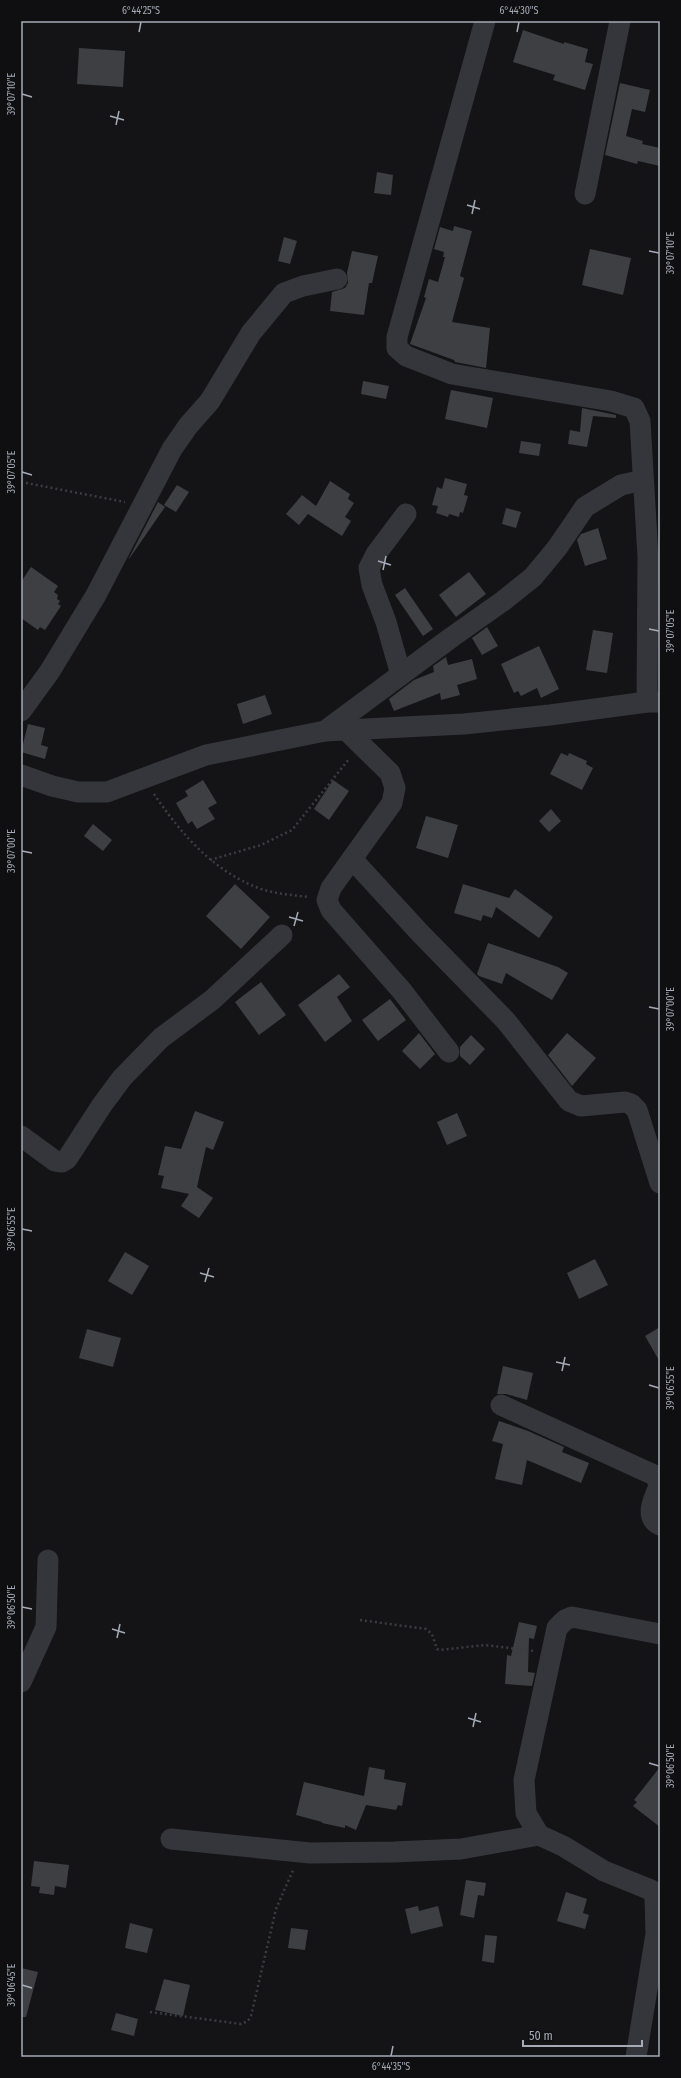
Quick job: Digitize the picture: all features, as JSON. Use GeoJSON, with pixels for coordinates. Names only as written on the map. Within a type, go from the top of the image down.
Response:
{"type":"FeatureCollection","features":[{"type":"Feature","properties":{"kind":"street"},"geometry":{"type":"LineString","coordinates":[[21,775],[52,786],[78,792],[107,792],[206,754],[335,730],[464,724],[653,702],[648,557],[640,420],[634,408],[611,401],[452,374],[406,356],[397,348],[397,337],[485,21]]}},
{"type":"Feature","properties":{"kind":"street"},"geometry":{"type":"LineString","coordinates":[[585,194],[620,21]]}},
{"type":"Feature","properties":{"kind":"street"},"geometry":{"type":"LineString","coordinates":[[21,711],[50,671],[96,595],[172,449],[188,426],[210,401],[233,360],[270,306],[284,292],[303,286],[337,279]]}},
{"type":"Feature","properties":{"kind":"street"},"geometry":{"type":"LineString","coordinates":[[335,730],[401,675],[503,601],[533,577],[557,548],[585,507],[620,486],[643,480]]}},
{"type":"Feature","properties":{"kind":"street"},"geometry":{"type":"LineString","coordinates":[[401,675],[386,622],[372,585],[369,568],[376,554],[406,514]]}},
{"type":"Feature","properties":{"kind":"street"},"geometry":{"type":"LineString","coordinates":[[335,730],[361,744],[390,773],[395,788],[392,803],[330,888],[328,900],[331,910],[402,991],[449,1052]]}},
{"type":"Feature","properties":{"kind":"street"},"geometry":{"type":"LineString","coordinates":[[352,859],[420,934],[506,1020],[568,1102],[581,1106],[625,1102],[631,1104],[637,1110],[660,1183]]}},
{"type":"Feature","properties":{"kind":"street"},"geometry":{"type":"LineString","coordinates":[[21,1136],[55,1161],[62,1162],[67,1159],[102,1105],[122,1078],[161,1038],[212,1000],[282,935]]}},
{"type":"Feature","properties":{"kind":"street"},"geometry":{"type":"LineString","coordinates":[[501,1405],[654,1475],[660,1484],[650,1512],[652,1518],[660,1525]]}},
{"type":"Feature","properties":{"kind":"street"},"geometry":{"type":"LineString","coordinates":[[21,1682],[46,1627],[48,1560]]}},
{"type":"Feature","properties":{"kind":"street"},"geometry":{"type":"LineString","coordinates":[[539,1835],[526,1813],[524,1780],[557,1628],[565,1620],[572,1617],[660,1634]]}},
{"type":"Feature","properties":{"kind":"street"},"geometry":{"type":"LineString","coordinates":[[171,1839],[310,1853],[394,1852],[461,1848],[539,1835],[563,1846],[604,1871],[655,1885],[656,1934],[636,2057]]}},
{"type":"Feature","properties":{"kind":"path"},"geometry":{"type":"LineString","coordinates":[[21,482],[143,506]]}},
{"type":"Feature","properties":{"kind":"path"},"geometry":{"type":"LineString","coordinates":[[210,860],[261,845],[292,830],[361,744]]}},
{"type":"Feature","properties":{"kind":"path"},"geometry":{"type":"LineString","coordinates":[[143,778],[174,823],[210,860],[245,882],[262,889],[328,900]]}},
{"type":"Feature","properties":{"kind":"path"},"geometry":{"type":"LineString","coordinates":[[360,1620],[426,1629],[432,1634],[437,1650],[485,1645],[552,1653]]}},
{"type":"Feature","properties":{"kind":"path"},"geometry":{"type":"LineString","coordinates":[[150,2012],[241,2024],[248,2021],[251,2016],[276,1909],[302,1852]]}},
{"type":"Feature","properties":{"kind":"building"},"geometry":{"type":"Polygon","coordinates":[[[523,30],[564,44],[564,42],[588,49],[585,62],[593,64],[585,90],[553,80],[555,75],[513,62],[523,30]]]}},
{"type":"Feature","properties":{"kind":"building"},"geometry":{"type":"Polygon","coordinates":[[[79,48],[125,51],[123,87],[77,84],[79,48]]]}},
{"type":"Feature","properties":{"kind":"building"},"geometry":{"type":"Polygon","coordinates":[[[620,83],[650,90],[645,112],[632,109],[626,136],[643,141],[642,144],[660,148],[660,166],[638,161],[637,164],[605,155],[620,83]]]}},
{"type":"Feature","properties":{"kind":"building"},"geometry":{"type":"Polygon","coordinates":[[[377,172],[393,175],[391,195],[374,193],[377,172]]]}},
{"type":"Feature","properties":{"kind":"building"},"geometry":{"type":"Polygon","coordinates":[[[454,226],[472,231],[460,276],[464,278],[452,322],[490,328],[486,368],[455,362],[454,360],[410,344],[426,298],[424,297],[429,279],[438,282],[445,257],[443,257],[444,252],[434,249],[440,227],[453,231],[454,226]]]}},
{"type":"Feature","properties":{"kind":"building"},"geometry":{"type":"Polygon","coordinates":[[[284,237],[297,241],[290,264],[278,261],[284,237]]]}},
{"type":"Feature","properties":{"kind":"building"},"geometry":{"type":"Polygon","coordinates":[[[590,249],[631,258],[623,295],[582,285],[590,249]]]}},
{"type":"Feature","properties":{"kind":"building"},"geometry":{"type":"Polygon","coordinates":[[[352,251],[378,256],[372,283],[369,283],[364,315],[330,311],[332,292],[345,288],[348,283],[347,273],[352,251]]]}},
{"type":"Feature","properties":{"kind":"building"},"geometry":{"type":"Polygon","coordinates":[[[363,381],[389,386],[386,399],[361,394],[363,381]]]}},
{"type":"Feature","properties":{"kind":"building"},"geometry":{"type":"Polygon","coordinates":[[[451,390],[493,398],[487,428],[445,419],[451,390]]]}},
{"type":"Feature","properties":{"kind":"building"},"geometry":{"type":"Polygon","coordinates":[[[582,408],[616,415],[616,418],[593,416],[587,447],[568,444],[570,430],[580,432],[582,408]]]}},
{"type":"Feature","properties":{"kind":"building"},"geometry":{"type":"Polygon","coordinates":[[[521,441],[541,444],[539,456],[519,453],[521,441]]]}},
{"type":"Feature","properties":{"kind":"building"},"geometry":{"type":"Polygon","coordinates":[[[445,478],[467,484],[464,495],[468,496],[463,513],[460,512],[459,517],[449,514],[448,517],[436,513],[438,506],[432,505],[437,487],[442,489],[445,478]]]}},
{"type":"Feature","properties":{"kind":"building"},"geometry":{"type":"Polygon","coordinates":[[[330,481],[350,494],[348,499],[354,503],[345,517],[351,521],[342,536],[308,514],[299,525],[286,514],[302,495],[316,506],[330,481]]]}},
{"type":"Feature","properties":{"kind":"building"},"geometry":{"type":"Polygon","coordinates":[[[177,485],[189,492],[176,512],[164,505],[177,485]]]}},
{"type":"Feature","properties":{"kind":"building"},"geometry":{"type":"Polygon","coordinates":[[[158,502],[165,507],[129,559],[129,558],[158,502]]]}},
{"type":"Feature","properties":{"kind":"building"},"geometry":{"type":"Polygon","coordinates":[[[506,508],[521,512],[516,528],[502,524],[506,508]]]}},
{"type":"Feature","properties":{"kind":"building"},"geometry":{"type":"Polygon","coordinates":[[[598,528],[607,559],[585,566],[577,540],[581,534],[598,528]]]}},
{"type":"Feature","properties":{"kind":"building"},"geometry":{"type":"Polygon","coordinates":[[[31,567],[58,586],[54,592],[58,595],[57,599],[60,601],[58,604],[61,606],[45,630],[40,627],[38,630],[21,618],[21,582],[31,567]]]}},
{"type":"Feature","properties":{"kind":"building"},"geometry":{"type":"Polygon","coordinates":[[[469,572],[486,594],[456,617],[439,595],[469,572]]]}},
{"type":"Feature","properties":{"kind":"building"},"geometry":{"type":"Polygon","coordinates":[[[405,588],[433,629],[423,636],[395,595],[405,588]]]}},
{"type":"Feature","properties":{"kind":"building"},"geometry":{"type":"Polygon","coordinates":[[[487,627],[498,646],[482,655],[472,638],[487,627]]]}},
{"type":"Feature","properties":{"kind":"building"},"geometry":{"type":"Polygon","coordinates":[[[593,630],[613,633],[607,673],[586,670],[593,630]]]}},
{"type":"Feature","properties":{"kind":"building"},"geometry":{"type":"Polygon","coordinates":[[[539,646],[559,689],[541,698],[537,688],[521,696],[518,691],[514,693],[501,664],[539,646]]]}},
{"type":"Feature","properties":{"kind":"building"},"geometry":{"type":"Polygon","coordinates":[[[446,657],[448,665],[472,659],[477,679],[457,685],[460,695],[441,700],[440,693],[394,711],[389,699],[414,680],[434,672],[433,666],[446,657]]]}},
{"type":"Feature","properties":{"kind":"building"},"geometry":{"type":"Polygon","coordinates":[[[265,695],[272,714],[243,724],[237,704],[265,695]]]}},
{"type":"Feature","properties":{"kind":"building"},"geometry":{"type":"Polygon","coordinates":[[[28,724],[45,728],[41,745],[48,747],[45,759],[21,752],[28,724]]]}},
{"type":"Feature","properties":{"kind":"building"},"geometry":{"type":"Polygon","coordinates":[[[561,753],[568,756],[569,753],[587,761],[586,764],[593,768],[582,790],[550,774],[561,753]]]}},
{"type":"Feature","properties":{"kind":"building"},"geometry":{"type":"Polygon","coordinates":[[[203,780],[217,803],[208,808],[215,819],[197,829],[192,821],[188,824],[176,803],[188,796],[185,791],[203,780]]]}},
{"type":"Feature","properties":{"kind":"building"},"geometry":{"type":"Polygon","coordinates":[[[333,780],[349,791],[329,820],[314,809],[333,780]]]}},
{"type":"Feature","properties":{"kind":"building"},"geometry":{"type":"Polygon","coordinates":[[[551,809],[561,821],[549,832],[539,821],[551,809]]]}},
{"type":"Feature","properties":{"kind":"building"},"geometry":{"type":"Polygon","coordinates":[[[426,816],[458,825],[448,858],[416,848],[426,816]]]}},
{"type":"Feature","properties":{"kind":"building"},"geometry":{"type":"Polygon","coordinates":[[[93,824],[112,840],[103,851],[84,836],[93,824]]]}},
{"type":"Feature","properties":{"kind":"building"},"geometry":{"type":"Polygon","coordinates":[[[235,884],[270,917],[241,949],[206,916],[235,884]]]}},
{"type":"Feature","properties":{"kind":"building"},"geometry":{"type":"Polygon","coordinates":[[[463,884],[509,898],[515,889],[553,917],[539,938],[496,907],[492,918],[483,915],[481,921],[454,913],[463,884]]]}},
{"type":"Feature","properties":{"kind":"building"},"geometry":{"type":"Polygon","coordinates":[[[488,943],[558,967],[568,973],[552,1000],[506,973],[502,984],[479,976],[477,974],[488,943]]]}},
{"type":"Feature","properties":{"kind":"building"},"geometry":{"type":"Polygon","coordinates":[[[339,974],[350,987],[337,997],[352,1021],[325,1042],[298,1005],[339,974]]]}},
{"type":"Feature","properties":{"kind":"building"},"geometry":{"type":"Polygon","coordinates":[[[261,982],[286,1015],[259,1035],[235,1002],[261,982]]]}},
{"type":"Feature","properties":{"kind":"building"},"geometry":{"type":"Polygon","coordinates":[[[390,999],[406,1020],[378,1041],[362,1020],[390,999]]]}},
{"type":"Feature","properties":{"kind":"building"},"geometry":{"type":"Polygon","coordinates":[[[419,1033],[435,1054],[420,1069],[402,1051],[419,1033]]]}},
{"type":"Feature","properties":{"kind":"building"},"geometry":{"type":"Polygon","coordinates":[[[567,1033],[596,1058],[572,1086],[548,1055],[567,1033]]]}},
{"type":"Feature","properties":{"kind":"building"},"geometry":{"type":"Polygon","coordinates":[[[471,1035],[485,1049],[470,1065],[460,1056],[460,1047],[471,1035]]]}},
{"type":"Feature","properties":{"kind":"building"},"geometry":{"type":"Polygon","coordinates":[[[195,1111],[224,1122],[213,1150],[206,1147],[197,1187],[213,1198],[199,1218],[181,1206],[189,1194],[161,1188],[164,1176],[158,1175],[165,1146],[181,1149],[195,1111]]]}},
{"type":"Feature","properties":{"kind":"building"},"geometry":{"type":"Polygon","coordinates":[[[457,1113],[467,1136],[447,1145],[437,1122],[457,1113]]]}},
{"type":"Feature","properties":{"kind":"building"},"geometry":{"type":"Polygon","coordinates":[[[125,1252],[149,1266],[132,1295],[108,1281],[125,1252]]]}},
{"type":"Feature","properties":{"kind":"building"},"geometry":{"type":"Polygon","coordinates":[[[595,1259],[608,1285],[579,1299],[567,1273],[595,1259]]]}},
{"type":"Feature","properties":{"kind":"building"},"geometry":{"type":"Polygon","coordinates":[[[660,1327],[660,1362],[645,1336],[660,1327]]]}},
{"type":"Feature","properties":{"kind":"building"},"geometry":{"type":"Polygon","coordinates":[[[87,1329],[121,1338],[113,1367],[79,1358],[87,1329]]]}},
{"type":"Feature","properties":{"kind":"building"},"geometry":{"type":"Polygon","coordinates":[[[503,1366],[533,1373],[527,1400],[506,1394],[497,1394],[503,1366]]]}},
{"type":"Feature","properties":{"kind":"building"},"geometry":{"type":"Polygon","coordinates":[[[499,1421],[528,1431],[564,1447],[562,1452],[589,1463],[581,1483],[527,1460],[522,1485],[495,1479],[503,1444],[492,1441],[499,1421]]]}},
{"type":"Feature","properties":{"kind":"building"},"geometry":{"type":"Polygon","coordinates":[[[519,1622],[537,1626],[534,1639],[529,1638],[528,1672],[535,1673],[532,1686],[505,1684],[507,1655],[511,1656],[519,1622]]]}},
{"type":"Feature","properties":{"kind":"building"},"geometry":{"type":"Polygon","coordinates":[[[369,1767],[385,1770],[384,1779],[406,1783],[402,1806],[398,1805],[396,1810],[366,1805],[356,1830],[345,1825],[345,1828],[296,1815],[304,1782],[364,1796],[369,1767]]]}},
{"type":"Feature","properties":{"kind":"building"},"geometry":{"type":"Polygon","coordinates":[[[660,1767],[660,1827],[633,1806],[637,1802],[634,1800],[660,1767]]]}},
{"type":"Feature","properties":{"kind":"building"},"geometry":{"type":"Polygon","coordinates":[[[34,1861],[69,1865],[66,1888],[55,1886],[54,1895],[39,1893],[40,1887],[31,1886],[34,1861]]]}},
{"type":"Feature","properties":{"kind":"building"},"geometry":{"type":"Polygon","coordinates":[[[466,1880],[486,1883],[484,1896],[478,1895],[474,1918],[460,1915],[466,1880]]]}},
{"type":"Feature","properties":{"kind":"building"},"geometry":{"type":"Polygon","coordinates":[[[566,1892],[587,1899],[583,1913],[589,1915],[585,1929],[557,1921],[566,1892]]]}},
{"type":"Feature","properties":{"kind":"building"},"geometry":{"type":"Polygon","coordinates":[[[418,1906],[419,1911],[438,1906],[443,1926],[411,1934],[405,1909],[418,1906]]]}},
{"type":"Feature","properties":{"kind":"building"},"geometry":{"type":"Polygon","coordinates":[[[130,1923],[153,1929],[147,1953],[125,1948],[130,1923]]]}},
{"type":"Feature","properties":{"kind":"building"},"geometry":{"type":"Polygon","coordinates":[[[291,1928],[308,1930],[305,1950],[288,1948],[291,1928]]]}},
{"type":"Feature","properties":{"kind":"building"},"geometry":{"type":"Polygon","coordinates":[[[485,1935],[497,1936],[494,1963],[482,1961],[485,1935]]]}},
{"type":"Feature","properties":{"kind":"building"},"geometry":{"type":"Polygon","coordinates":[[[21,1968],[38,1972],[26,2017],[21,2017],[21,1968]]]}},
{"type":"Feature","properties":{"kind":"building"},"geometry":{"type":"Polygon","coordinates":[[[164,1979],[190,1985],[183,2016],[155,2010],[164,1979]]]}},
{"type":"Feature","properties":{"kind":"building"},"geometry":{"type":"Polygon","coordinates":[[[116,2013],[138,2019],[134,2036],[111,2030],[116,2013]]]}}]}
